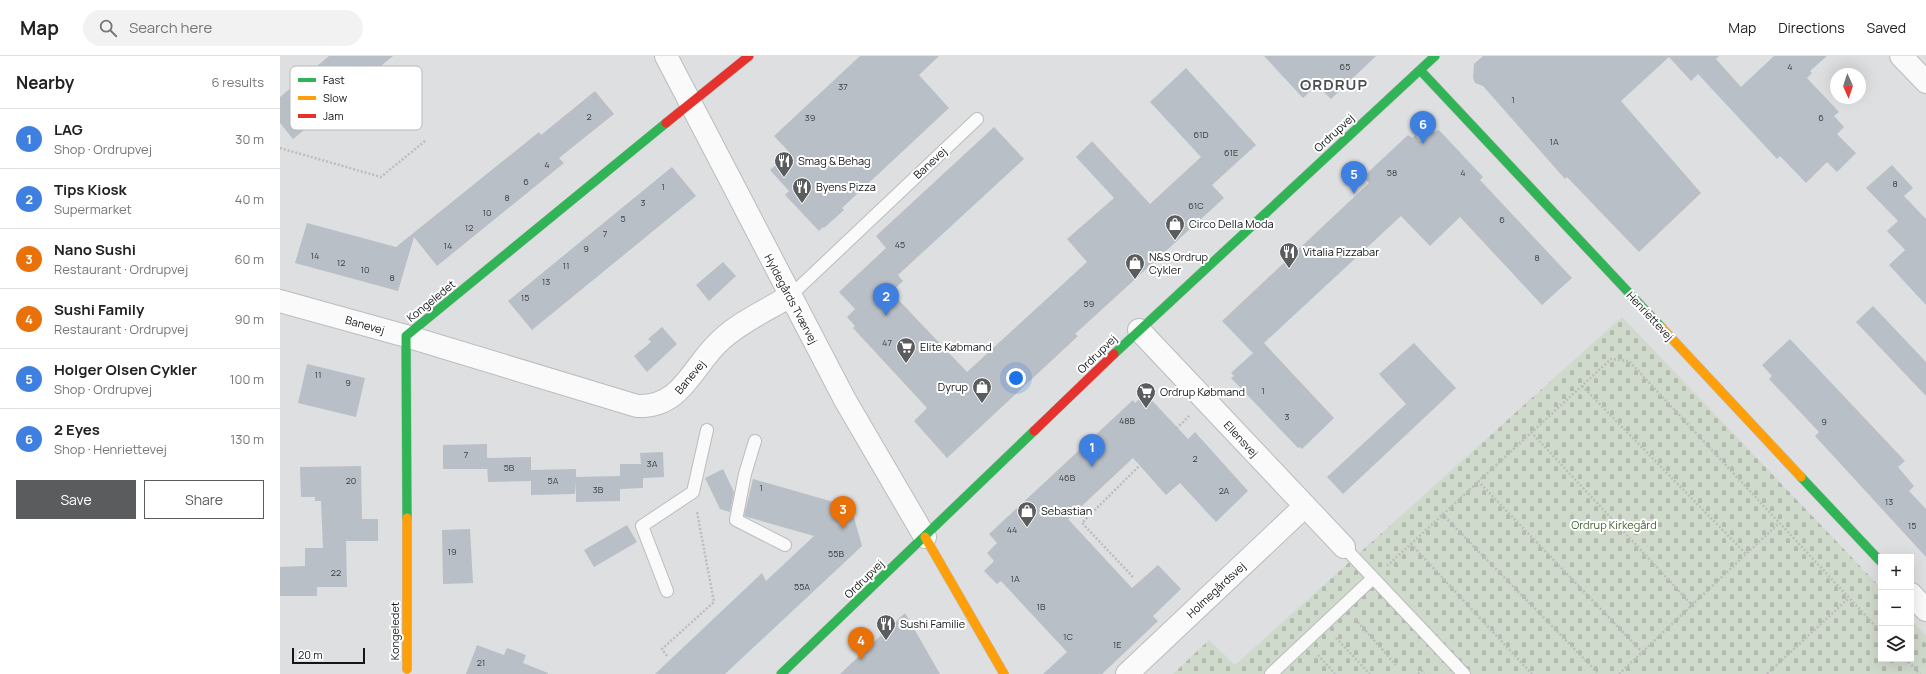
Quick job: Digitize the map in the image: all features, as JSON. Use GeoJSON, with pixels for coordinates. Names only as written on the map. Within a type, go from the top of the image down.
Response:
{"type":"FeatureCollection","features":[{"type":"Feature","properties":{"kind":"street","name":"Hyldegårds Tværvej"},"geometry":{"type":"LineString","coordinates":[[666,56],[845,400],[925,537]]}},
{"type":"Feature","properties":{"kind":"street","name":"Kongeledet"},"geometry":{"type":"LineString","coordinates":[[407,669],[406,336],[749,56]]}},
{"type":"Feature","properties":{"kind":"street","name":"Ordrupvej"},"geometry":{"type":"LineString","coordinates":[[781,674],[1139,330],[1435,56]]}},
{"type":"Feature","properties":{"kind":"street"},"geometry":{"type":"LineString","coordinates":[[1904,57],[1926,82]]}},
{"type":"Feature","properties":{"kind":"street","name":"Henriettevej"},"geometry":{"type":"LineString","coordinates":[[1420,70],[1878,559]]}},
{"type":"Feature","properties":{"kind":"street","name":"Banevej"},"geometry":{"type":"LineString","coordinates":[[280,301],[406,336],[637,406],[650,407],[659,405],[673,397],[721,340],[739,326],[790,296]]}},
{"type":"Feature","properties":{"kind":"street","name":"Ellensvej"},"geometry":{"type":"LineString","coordinates":[[1139,330],[1344,547]]}},
{"type":"Feature","properties":{"kind":"street","name":"Holmegårdsvej"},"geometry":{"type":"LineString","coordinates":[[1127,674],[1305,506]]}},
{"type":"Feature","properties":{"kind":"street"},"geometry":{"type":"LineString","coordinates":[[925,537],[1004,674]]}},
{"type":"Feature","properties":{"kind":"street"},"geometry":{"type":"LineString","coordinates":[[1914,597],[1926,610]]}},
{"type":"Feature","properties":{"kind":"lane","name":"Banevej"},"geometry":{"type":"LineString","coordinates":[[790,296],[977,119]]}},
{"type":"Feature","properties":{"kind":"lane"},"geometry":{"type":"LineString","coordinates":[[667,591],[642,526],[694,492],[707,430]]}},
{"type":"Feature","properties":{"kind":"lane"},"geometry":{"type":"LineString","coordinates":[[755,441],[745,474],[736,520],[785,545]]}},
{"type":"Feature","properties":{"kind":"lane"},"geometry":{"type":"LineString","coordinates":[[1344,547],[1464,674]]}},
{"type":"Feature","properties":{"kind":"lane"},"geometry":{"type":"LineString","coordinates":[[1271,674],[1373,578]]}},
{"type":"Feature","properties":{"kind":"path"},"geometry":{"type":"LineString","coordinates":[[280,148],[381,177],[425,141]]}},
{"type":"Feature","properties":{"kind":"path"},"geometry":{"type":"LineString","coordinates":[[1373,578],[1611,359],[1629,361],[1878,629]]}},
{"type":"Feature","properties":{"kind":"path"},"geometry":{"type":"LineString","coordinates":[[1581,386],[1746,554]]}},
{"type":"Feature","properties":{"kind":"path"},"geometry":{"type":"LineString","coordinates":[[1133,576],[1082,523],[1205,400]]}},
{"type":"Feature","properties":{"kind":"path"},"geometry":{"type":"LineString","coordinates":[[1531,432],[1692,605]]}},
{"type":"Feature","properties":{"kind":"path"},"geometry":{"type":"LineString","coordinates":[[1478,482],[1642,652]]}},
{"type":"Feature","properties":{"kind":"path"},"geometry":{"type":"LineString","coordinates":[[666,656],[662,649],[714,602],[694,492]]}},
{"type":"Feature","properties":{"kind":"path"},"geometry":{"type":"LineString","coordinates":[[1442,514],[1599,674]]}},
{"type":"Feature","properties":{"kind":"path"},"geometry":{"type":"LineString","coordinates":[[1619,674],[1779,523]]}},
{"type":"Feature","properties":{"kind":"path"},"geometry":{"type":"LineString","coordinates":[[1411,544],[1532,674]]}},
{"type":"Feature","properties":{"kind":"path"},"geometry":{"type":"LineString","coordinates":[[1767,674],[1849,598]]}},
{"type":"Feature","properties":{"kind":"path"},"geometry":{"type":"LineString","coordinates":[[1343,606],[1396,665]]}},
{"type":"Feature","properties":{"kind":"path"},"geometry":{"type":"LineString","coordinates":[[1323,625],[1370,674]]}},
{"type":"Feature","properties":{"kind":"path"},"geometry":{"type":"LineString","coordinates":[[1305,642],[1335,674]]}},
{"type":"Feature","properties":{"kind":"path"},"geometry":{"type":"LineString","coordinates":[[1909,662],[1920,674]]}},
{"type":"Feature","properties":{"kind":"path"},"geometry":{"type":"LineString","coordinates":[[1418,674],[1422,671],[1424,674]]}},
{"type":"Feature","properties":{"kind":"green space","name":"Ordrup Kirkegård"},"geometry":{"type":"Polygon","coordinates":[[[1622,317],[1878,585],[1878,662],[1914,662],[1914,623],[1926,636],[1926,674],[1173,674],[1209,640],[1235,665],[1622,317]]]}},
{"type":"Feature","properties":{"kind":"building"},"geometry":{"type":"Polygon","coordinates":[[[329,56],[393,56],[381,66],[317,66],[329,56]]]}},
{"type":"Feature","properties":{"kind":"building"},"geometry":{"type":"Polygon","coordinates":[[[860,56],[939,56],[919,75],[949,108],[842,208],[844,210],[819,231],[785,195],[789,191],[770,170],[790,153],[774,136],[860,56]]]}},
{"type":"Feature","properties":{"kind":"building"},"geometry":{"type":"Polygon","coordinates":[[[1264,56],[1376,56],[1331,99],[1317,85],[1303,98],[1264,56]]]}},
{"type":"Feature","properties":{"kind":"building"},"geometry":{"type":"Polygon","coordinates":[[[1483,56],[1719,56],[1716,59],[1741,87],[1774,56],[1827,56],[1810,71],[1812,73],[1807,78],[1839,112],[1834,116],[1844,127],[1837,134],[1856,153],[1837,172],[1827,162],[1806,183],[1780,156],[1777,159],[1698,74],[1691,81],[1669,57],[1621,101],[1701,193],[1639,252],[1567,177],[1565,179],[1483,86],[1475,83],[1473,78],[1474,64],[1483,56]]]}},
{"type":"Feature","properties":{"kind":"building"},"geometry":{"type":"Polygon","coordinates":[[[1186,68],[1256,145],[1212,185],[1224,198],[1075,334],[1078,336],[947,458],[914,421],[927,408],[853,328],[855,326],[847,317],[855,309],[839,292],[886,248],[876,236],[994,127],[1024,159],[898,275],[903,281],[891,292],[967,372],[1087,262],[1067,239],[1114,198],[1076,157],[1092,141],[1150,204],[1201,157],[1150,102],[1186,68]]]}},
{"type":"Feature","properties":{"kind":"building"},"geometry":{"type":"Polygon","coordinates":[[[290,89],[290,130],[304,130],[293,139],[280,123],[280,97],[290,89]]]}},
{"type":"Feature","properties":{"kind":"building"},"geometry":{"type":"Polygon","coordinates":[[[595,91],[614,114],[559,158],[564,163],[437,266],[414,237],[398,291],[295,263],[307,223],[396,247],[539,132],[541,135],[595,91]]]}},
{"type":"Feature","properties":{"kind":"building"},"geometry":{"type":"Polygon","coordinates":[[[1439,130],[1483,177],[1480,180],[1572,278],[1542,305],[1460,217],[1430,246],[1401,216],[1264,343],[1334,418],[1302,449],[1300,447],[1298,448],[1231,378],[1234,376],[1231,373],[1253,353],[1222,321],[1369,183],[1363,177],[1408,135],[1413,138],[1415,135],[1421,142],[1429,134],[1439,130]]]}},
{"type":"Feature","properties":{"kind":"building"},"geometry":{"type":"Polygon","coordinates":[[[1892,165],[1913,188],[1904,196],[1926,219],[1926,305],[1889,265],[1905,250],[1887,231],[1898,221],[1866,188],[1892,165]]]}},
{"type":"Feature","properties":{"kind":"building"},"geometry":{"type":"Polygon","coordinates":[[[672,167],[696,196],[532,330],[508,301],[672,167]]]}},
{"type":"Feature","properties":{"kind":"building"},"geometry":{"type":"Polygon","coordinates":[[[723,262],[736,276],[709,301],[696,285],[723,262]]]}},
{"type":"Feature","properties":{"kind":"building"},"geometry":{"type":"Polygon","coordinates":[[[1873,306],[1926,362],[1926,396],[1856,322],[1873,306]]]}},
{"type":"Feature","properties":{"kind":"building"},"geometry":{"type":"Polygon","coordinates":[[[662,327],[677,344],[647,372],[634,356],[651,342],[648,339],[662,327]]]}},
{"type":"Feature","properties":{"kind":"building"},"geometry":{"type":"Polygon","coordinates":[[[1790,339],[1905,461],[1898,467],[1914,486],[1909,491],[1926,509],[1926,557],[1815,436],[1819,432],[1769,379],[1772,376],[1762,365],[1790,339]]]}},
{"type":"Feature","properties":{"kind":"building"},"geometry":{"type":"Polygon","coordinates":[[[1414,343],[1456,388],[1343,494],[1327,477],[1406,404],[1379,374],[1414,343]]]}},
{"type":"Feature","properties":{"kind":"building"},"geometry":{"type":"Polygon","coordinates":[[[307,364],[365,378],[356,417],[298,403],[307,364]]]}},
{"type":"Feature","properties":{"kind":"building"},"geometry":{"type":"Polygon","coordinates":[[[1145,393],[1188,439],[1195,432],[1248,491],[1216,522],[1180,483],[1166,495],[1133,458],[1068,519],[1132,588],[1158,565],[1181,589],[1153,616],[1158,621],[1102,674],[1043,674],[1067,652],[1001,581],[997,584],[984,571],[994,561],[987,553],[997,543],[989,534],[1133,400],[1135,403],[1145,393]]]}},
{"type":"Feature","properties":{"kind":"building"},"geometry":{"type":"Polygon","coordinates":[[[487,444],[487,458],[531,457],[531,470],[576,469],[576,477],[620,476],[620,464],[641,464],[640,453],[663,452],[664,477],[643,478],[643,488],[620,489],[620,501],[576,502],[576,481],[575,494],[531,495],[531,481],[488,482],[487,465],[487,469],[443,469],[443,445],[487,444]]]}},
{"type":"Feature","properties":{"kind":"building"},"geometry":{"type":"Polygon","coordinates":[[[361,466],[362,519],[378,519],[378,541],[346,541],[347,587],[317,587],[317,596],[280,596],[280,567],[305,566],[305,548],[323,548],[321,501],[315,501],[315,497],[301,497],[300,467],[361,466]]]}},
{"type":"Feature","properties":{"kind":"building"},"geometry":{"type":"Polygon","coordinates":[[[723,469],[734,492],[730,512],[720,509],[705,478],[723,469]]]}},
{"type":"Feature","properties":{"kind":"building"},"geometry":{"type":"Polygon","coordinates":[[[753,479],[851,507],[862,546],[725,674],[655,674],[762,573],[766,581],[814,536],[744,516],[753,479]]]}},
{"type":"Feature","properties":{"kind":"building"},"geometry":{"type":"Polygon","coordinates":[[[627,525],[637,542],[594,567],[584,550],[627,525]]]}},
{"type":"Feature","properties":{"kind":"building"},"geometry":{"type":"Polygon","coordinates":[[[470,529],[473,583],[443,584],[442,530],[470,529]]]}},
{"type":"Feature","properties":{"kind":"building"},"geometry":{"type":"Polygon","coordinates":[[[905,613],[940,674],[840,674],[905,613]]]}},
{"type":"Feature","properties":{"kind":"building"},"geometry":{"type":"Polygon","coordinates":[[[477,645],[504,655],[507,648],[526,655],[523,663],[548,674],[466,674],[477,645]]]}},
{"type":"Feature","properties":{"kind":"traffic: fast"},"geometry":{"type":"LineString","coordinates":[[1114,354],[1435,56]]}},
{"type":"Feature","properties":{"kind":"traffic: fast"},"geometry":{"type":"LineString","coordinates":[[1420,70],[1661,327]]}},
{"type":"Feature","properties":{"kind":"traffic: fast"},"geometry":{"type":"LineString","coordinates":[[407,518],[406,336],[666,123]]}},
{"type":"Feature","properties":{"kind":"traffic: fast"},"geometry":{"type":"LineString","coordinates":[[781,674],[1034,431]]}},
{"type":"Feature","properties":{"kind":"traffic: fast"},"geometry":{"type":"LineString","coordinates":[[1801,477],[1878,559]]}},
{"type":"Feature","properties":{"kind":"traffic: slow"},"geometry":{"type":"LineString","coordinates":[[1661,327],[1801,477]]}},
{"type":"Feature","properties":{"kind":"traffic: slow"},"geometry":{"type":"LineString","coordinates":[[407,518],[407,669]]}},
{"type":"Feature","properties":{"kind":"traffic: slow"},"geometry":{"type":"LineString","coordinates":[[925,537],[1004,674]]}},
{"type":"Feature","properties":{"kind":"traffic: jam"},"geometry":{"type":"LineString","coordinates":[[666,123],[749,56]]}},
{"type":"Feature","properties":{"kind":"traffic: jam"},"geometry":{"type":"LineString","coordinates":[[1034,431],[1114,354]]}},
{"type":"Feature","properties":{"kind":"place","name":"2 Eyes"},"geometry":{"type":"Point","coordinates":[1423,144]}},
{"type":"Feature","properties":{"kind":"place","name":"Smag & Behag"},"geometry":{"type":"Point","coordinates":[784,178]}},
{"type":"Feature","properties":{"kind":"place","name":"Holger Olsen Cykler"},"geometry":{"type":"Point","coordinates":[1354,194]}},
{"type":"Feature","properties":{"kind":"place","name":"Byens Pizza"},"geometry":{"type":"Point","coordinates":[802,204]}},
{"type":"Feature","properties":{"kind":"place","name":"Circo Della Moda"},"geometry":{"type":"Point","coordinates":[1175,241]}},
{"type":"Feature","properties":{"kind":"place","name":"Vitalia Pizzabar"},"geometry":{"type":"Point","coordinates":[1289,269]}},
{"type":"Feature","properties":{"kind":"place","name":"N&S Ordrup Cykler"},"geometry":{"type":"Point","coordinates":[1135,280]}},
{"type":"Feature","properties":{"kind":"place","name":"Tips Kiosk"},"geometry":{"type":"Point","coordinates":[886,316]}},
{"type":"Feature","properties":{"kind":"place","name":"Elite Købmand"},"geometry":{"type":"Point","coordinates":[906,364]}},
{"type":"Feature","properties":{"kind":"place","name":"Dyrup"},"geometry":{"type":"Point","coordinates":[982,404]}},
{"type":"Feature","properties":{"kind":"place","name":"Ordrup Købmand"},"geometry":{"type":"Point","coordinates":[1146,409]}},
{"type":"Feature","properties":{"kind":"place","name":"LAG"},"geometry":{"type":"Point","coordinates":[1092,467]}},
{"type":"Feature","properties":{"kind":"place","name":"Sebastian"},"geometry":{"type":"Point","coordinates":[1027,528]}},
{"type":"Feature","properties":{"kind":"place","name":"Nano Sushi"},"geometry":{"type":"Point","coordinates":[843,529]}},
{"type":"Feature","properties":{"kind":"place","name":"Sushi Familie"},"geometry":{"type":"Point","coordinates":[886,641]}},
{"type":"Feature","properties":{"kind":"place","name":"Sushi Family"},"geometry":{"type":"Point","coordinates":[861,660]}},
{"type":"Feature","properties":{"kind":"district","name":"ORDRUP"},"geometry":{"type":"Point","coordinates":[1334,85]}}]}
